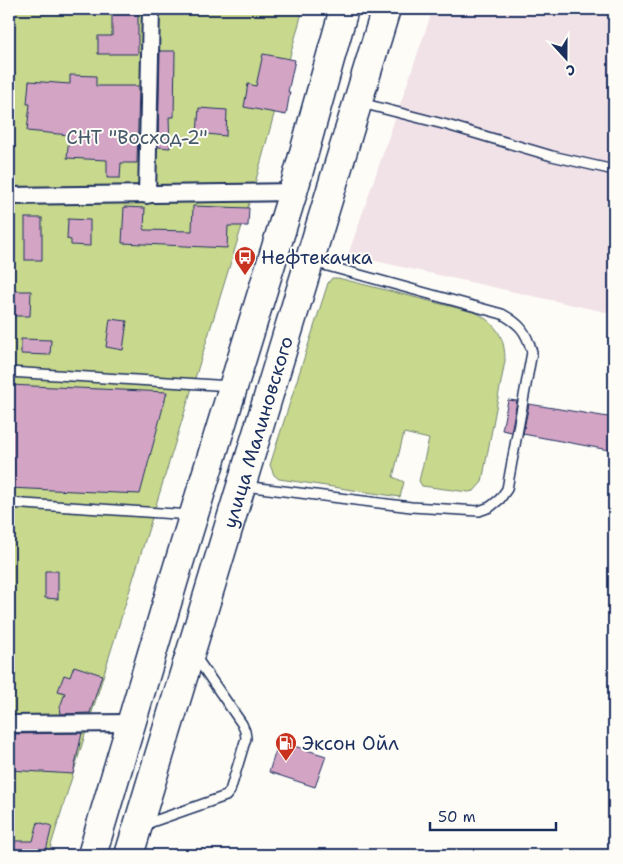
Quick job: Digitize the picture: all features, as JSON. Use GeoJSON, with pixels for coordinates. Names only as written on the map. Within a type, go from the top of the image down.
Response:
{"type":"FeatureCollection","features":[{"type":"Feature","properties":{"kind":"highway","name":"улица Малиновского"},"geometry":{"type":"LineString","coordinates":[[92,855],[293,192],[344,9]]}},
{"type":"Feature","properties":{"kind":"highway","name":"улица Малиновского"},"geometry":{"type":"LineString","coordinates":[[129,855],[386,9]]}},
{"type":"Feature","properties":{"kind":"street"},"geometry":{"type":"LineString","coordinates":[[147,195],[151,9]]}},
{"type":"Feature","properties":{"kind":"street"},"geometry":{"type":"LineString","coordinates":[[9,196],[293,192]]}},
{"type":"Feature","properties":{"kind":"street"},"geometry":{"type":"LineString","coordinates":[[9,724],[132,723]]}},
{"type":"Feature","properties":{"kind":"lane"},"geometry":{"type":"LineString","coordinates":[[358,102],[447,125],[552,156],[614,170]]}},
{"type":"Feature","properties":{"kind":"lane"},"geometry":{"type":"LineString","coordinates":[[241,486],[411,507],[479,511],[490,507],[500,500],[506,489],[532,352],[528,337],[517,323],[502,314],[310,261]]}},
{"type":"Feature","properties":{"kind":"lane"},"geometry":{"type":"LineString","coordinates":[[9,372],[234,386]]}},
{"type":"Feature","properties":{"kind":"lane"},"geometry":{"type":"LineString","coordinates":[[9,503],[194,515]]}},
{"type":"Feature","properties":{"kind":"lane"},"geometry":{"type":"LineString","coordinates":[[138,827],[226,796],[230,790],[246,738],[246,731],[242,724],[191,652]]}},
{"type":"Feature","properties":{"kind":"shaded area"},"geometry":{"type":"Polygon","coordinates":[[[433,9],[576,9],[614,15],[614,314],[348,255],[433,9]]]}},
{"type":"Feature","properties":{"kind":"green space","name":"СНТ \"Восход-2\""},"geometry":{"type":"Polygon","coordinates":[[[9,9],[303,9],[254,187],[48,855],[9,855],[9,9]]]}},
{"type":"Feature","properties":{"kind":"green space"},"geometry":{"type":"Polygon","coordinates":[[[332,278],[477,313],[495,327],[501,338],[505,361],[482,482],[474,491],[468,492],[422,486],[419,481],[429,439],[404,433],[393,477],[404,482],[400,497],[279,479],[274,475],[270,465],[328,283],[332,278]]]}},
{"type":"Feature","properties":{"kind":"building"},"geometry":{"type":"Polygon","coordinates":[[[112,9],[138,9],[138,54],[98,54],[98,36],[112,36],[112,9]]]}},
{"type":"Feature","properties":{"kind":"building"},"geometry":{"type":"Polygon","coordinates":[[[160,51],[175,51],[174,117],[169,117],[170,148],[158,147],[160,51]]]}},
{"type":"Feature","properties":{"kind":"building"},"geometry":{"type":"Polygon","coordinates":[[[263,54],[295,60],[288,92],[290,92],[286,115],[244,107],[248,84],[256,86],[263,54]]]}},
{"type":"Feature","properties":{"kind":"building"},"geometry":{"type":"Polygon","coordinates":[[[70,75],[96,76],[96,86],[139,86],[137,163],[121,163],[120,178],[107,178],[107,160],[67,158],[69,135],[27,131],[30,104],[27,104],[29,81],[70,84],[70,75]]]}},
{"type":"Feature","properties":{"kind":"building"},"geometry":{"type":"Polygon","coordinates":[[[199,108],[227,110],[226,136],[197,133],[199,108]]]}},
{"type":"Feature","properties":{"kind":"building"},"geometry":{"type":"Polygon","coordinates":[[[193,206],[249,208],[248,226],[228,226],[227,248],[122,243],[124,207],[145,208],[144,230],[192,231],[193,206]]]}},
{"type":"Feature","properties":{"kind":"building"},"geometry":{"type":"Polygon","coordinates":[[[25,218],[42,218],[42,260],[25,260],[25,218]]]}},
{"type":"Feature","properties":{"kind":"building"},"geometry":{"type":"Polygon","coordinates":[[[68,219],[90,220],[90,246],[71,245],[71,240],[67,239],[68,219]]]}},
{"type":"Feature","properties":{"kind":"building"},"geometry":{"type":"Polygon","coordinates":[[[13,291],[31,291],[30,316],[12,316],[13,291]]]}},
{"type":"Feature","properties":{"kind":"building"},"geometry":{"type":"Polygon","coordinates":[[[110,319],[127,321],[123,350],[106,347],[110,319]]]}},
{"type":"Feature","properties":{"kind":"building"},"geometry":{"type":"Polygon","coordinates":[[[21,339],[51,340],[50,355],[21,354],[21,339]]]}},
{"type":"Feature","properties":{"kind":"building"},"geometry":{"type":"Polygon","coordinates":[[[9,385],[167,392],[140,494],[9,488],[9,385]]]}},
{"type":"Feature","properties":{"kind":"building"},"geometry":{"type":"Polygon","coordinates":[[[508,400],[517,401],[511,432],[502,430],[508,400]]]}},
{"type":"Feature","properties":{"kind":"building"},"geometry":{"type":"Polygon","coordinates":[[[529,404],[614,418],[614,451],[523,434],[529,404]]]}},
{"type":"Feature","properties":{"kind":"building"},"geometry":{"type":"Polygon","coordinates":[[[45,571],[58,571],[58,599],[45,598],[45,571]]]}},
{"type":"Feature","properties":{"kind":"building"},"geometry":{"type":"Polygon","coordinates":[[[74,666],[102,675],[90,713],[61,714],[60,707],[65,693],[58,691],[64,675],[70,677],[74,666]]]}},
{"type":"Feature","properties":{"kind":"building"},"geometry":{"type":"Polygon","coordinates":[[[82,733],[73,774],[9,770],[9,734],[82,733]]]}},
{"type":"Feature","properties":{"kind":"building"},"geometry":{"type":"Polygon","coordinates":[[[294,746],[326,756],[315,787],[269,772],[277,747],[292,752],[294,746]]]}},
{"type":"Feature","properties":{"kind":"building"},"geometry":{"type":"Polygon","coordinates":[[[38,822],[52,826],[45,855],[9,855],[9,841],[33,841],[38,822]]]}},
{"type":"Feature","properties":{"kind":"place","name":"Нефтекачка"},"geometry":{"type":"Point","coordinates":[245,276]}},
{"type":"Feature","properties":{"kind":"place","name":"Эксон Ойл"},"geometry":{"type":"Point","coordinates":[286,762]}}]}
